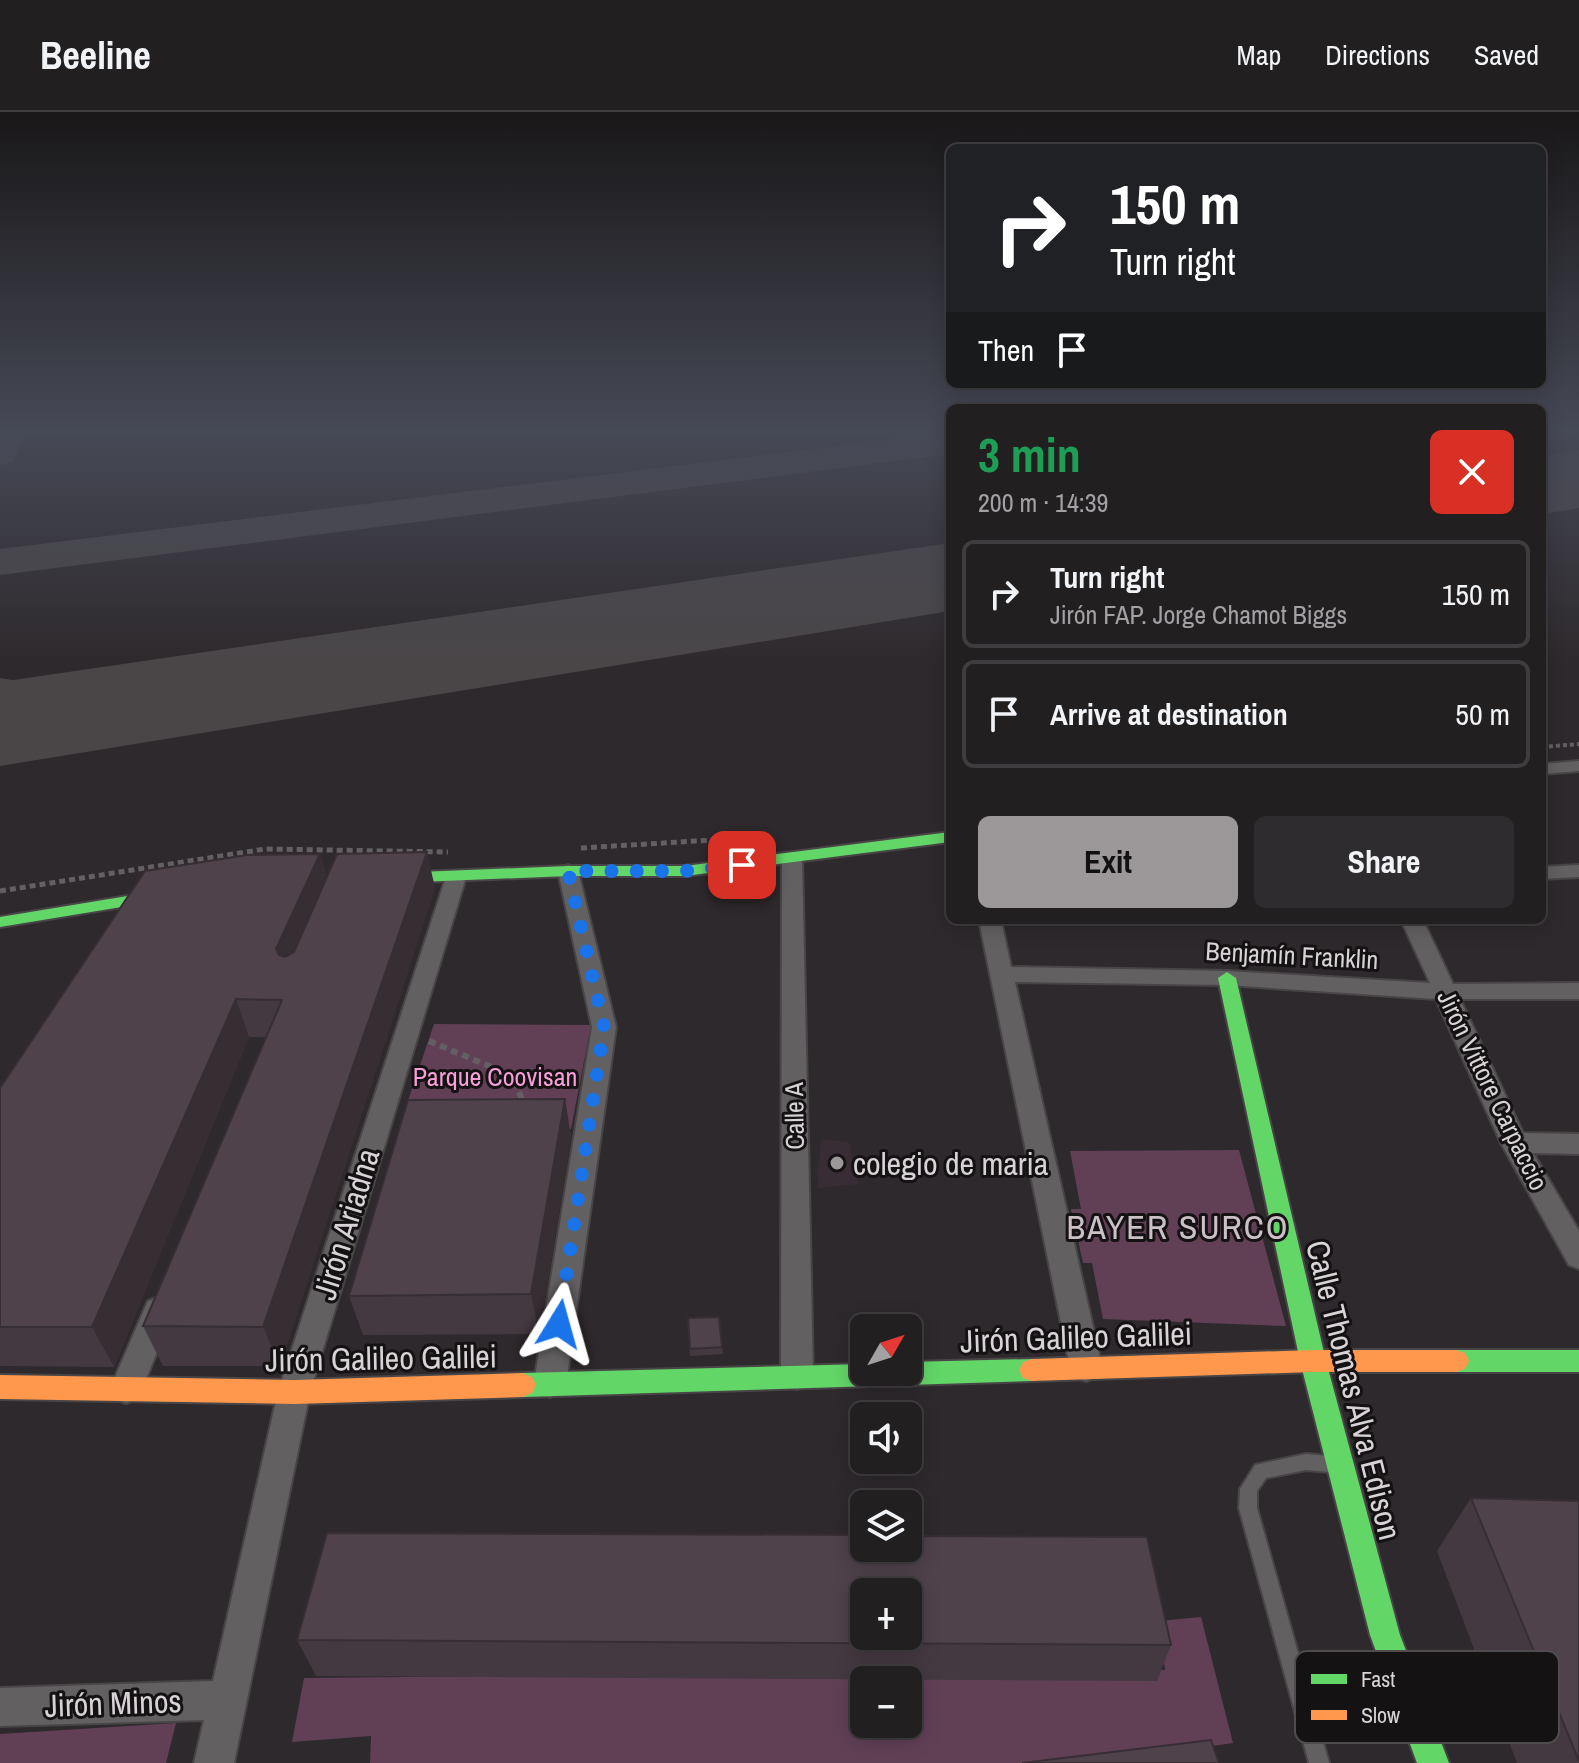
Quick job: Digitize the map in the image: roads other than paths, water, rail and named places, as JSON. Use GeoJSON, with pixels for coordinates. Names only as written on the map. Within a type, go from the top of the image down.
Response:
{"type":"FeatureCollection","features":[{"type":"Feature","properties":{"kind":"street"},"geometry":{"type":"LineString","coordinates":[[1546,769],[1578,767]]}},
{"type":"Feature","properties":{"kind":"street"},"geometry":{"type":"LineString","coordinates":[[372,878],[459,865],[570,859],[685,871],[785,847],[946,837]]}},
{"type":"Feature","properties":{"kind":"street","name":"Calle A"},"geometry":{"type":"LineString","coordinates":[[785,847],[797,1375]]}},
{"type":"Feature","properties":{"kind":"street"},"geometry":{"type":"LineString","coordinates":[[550,1383],[604,1027],[570,859]]}},
{"type":"Feature","properties":{"kind":"street","name":"Jirón Ariadna"},"geometry":{"type":"LineString","coordinates":[[214,1763],[294,1392],[459,865]]}},
{"type":"Feature","properties":{"kind":"street"},"geometry":{"type":"LineString","coordinates":[[1546,873],[1579,871]]}},
{"type":"Feature","properties":{"kind":"street"},"geometry":{"type":"LineString","coordinates":[[0,922],[177,892]]}},
{"type":"Feature","properties":{"kind":"street"},"geometry":{"type":"LineString","coordinates":[[134,923],[151,897]]}},
{"type":"Feature","properties":{"kind":"street"},"geometry":{"type":"LineString","coordinates":[[991,924],[1086,1367]]}},
{"type":"Feature","properties":{"kind":"street","name":"Jirón Vittore Carpaccio"},"geometry":{"type":"LineString","coordinates":[[1414,924],[1514,1143],[1579,1257]]}},
{"type":"Feature","properties":{"kind":"street","name":"Benjamín Franklin"},"geometry":{"type":"LineString","coordinates":[[1002,974],[1227,978],[1446,992],[1579,991]]}},
{"type":"Feature","properties":{"kind":"street","name":"Calle Thomas Alva Edison"},"geometry":{"type":"LineString","coordinates":[[1227,978],[1313,1361],[1391,1651]]}},
{"type":"Feature","properties":{"kind":"street"},"geometry":{"type":"LineString","coordinates":[[1514,1143],[1579,1144]]}},
{"type":"Feature","properties":{"kind":"street"},"geometry":{"type":"LineString","coordinates":[[126,1389],[168,1287]]}},
{"type":"Feature","properties":{"kind":"street","name":"Jirón Galileo Galilei"},"geometry":{"type":"LineString","coordinates":[[0,1387],[294,1392],[1313,1361],[1579,1361]]}},
{"type":"Feature","properties":{"kind":"street","name":"Jirón Minos"},"geometry":{"type":"LineString","coordinates":[[0,1707],[226,1700]]}},
{"type":"Feature","properties":{"kind":"street","name":"Calle Thomas Alva Edison"},"geometry":{"type":"LineString","coordinates":[[1426,1743],[1433,1763]]}},
{"type":"Feature","properties":{"kind":"lane"},"geometry":{"type":"LineString","coordinates":[[1295,1677],[1248,1508],[1249,1489],[1261,1471],[1306,1462],[1340,1466]]}},
{"type":"Feature","properties":{"kind":"lane"},"geometry":{"type":"LineString","coordinates":[[1313,1743],[1319,1763]]}},
{"type":"Feature","properties":{"kind":"place","name":"colegio de maria"},"geometry":{"type":"Point","coordinates":[837,1163]}},
{"type":"Feature","properties":{"kind":"district","name":"BAYER SURCO"},"geometry":{"type":"Point","coordinates":[1178,1227]}},
{"type":"Feature","properties":{"kind":"park label","name":"Parque Coovisan"},"geometry":{"type":"Point","coordinates":[495,1076]}}]}
